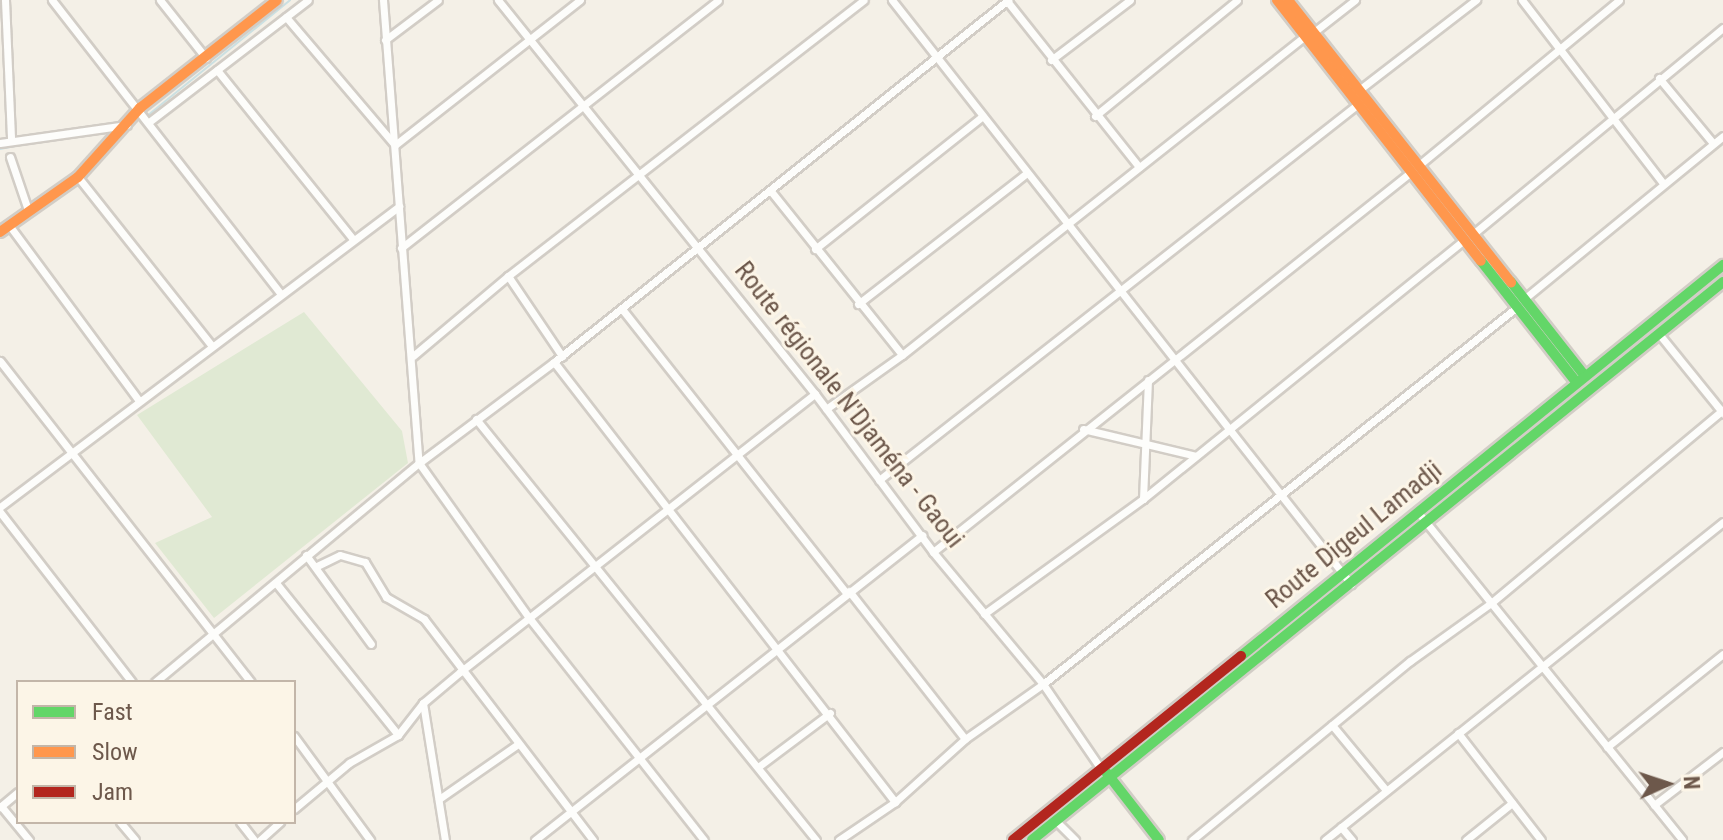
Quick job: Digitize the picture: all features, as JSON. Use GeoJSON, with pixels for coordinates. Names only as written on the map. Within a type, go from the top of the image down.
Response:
{"type":"FeatureCollection","features":[{"type":"Feature","properties":{"kind":"main road"},"geometry":{"type":"LineString","coordinates":[[4,229],[78,177],[140,108],[277,0]]}},
{"type":"Feature","properties":{"kind":"main road"},"geometry":{"type":"LineString","coordinates":[[1277,0],[1359,90],[1415,169],[1581,380]]}},
{"type":"Feature","properties":{"kind":"main road"},"geometry":{"type":"LineString","coordinates":[[1288,0],[1358,104],[1415,169]]}},
{"type":"Feature","properties":{"kind":"main road","name":"Route Digeul Lamadji"},"geometry":{"type":"LineString","coordinates":[[1032,840],[1056,821],[1105,772],[1342,573],[1723,265]]}},
{"type":"Feature","properties":{"kind":"main road","name":"Route Digeul Lamadji"},"geometry":{"type":"LineString","coordinates":[[1013,840],[1351,584],[1723,282]]}},
{"type":"Feature","properties":{"kind":"main road","name":"Route régionale N'Djaména - Gaoui"},"geometry":{"type":"LineString","coordinates":[[1105,772],[1159,840]]}},
{"type":"Feature","properties":{"kind":"street"},"geometry":{"type":"LineString","coordinates":[[5,0],[11,140]]}},
{"type":"Feature","properties":{"kind":"street"},"geometry":{"type":"LineString","coordinates":[[52,0],[140,108],[281,294]]}},
{"type":"Feature","properties":{"kind":"street"},"geometry":{"type":"LineString","coordinates":[[160,0],[206,58]]}},
{"type":"Feature","properties":{"kind":"street"},"geometry":{"type":"LineString","coordinates":[[149,122],[308,0]]}},
{"type":"Feature","properties":{"kind":"street"},"geometry":{"type":"LineString","coordinates":[[383,0],[419,463],[530,619],[704,840]]}},
{"type":"Feature","properties":{"kind":"street"},"geometry":{"type":"LineString","coordinates":[[385,40],[438,0]]}},
{"type":"Feature","properties":{"kind":"street","name":"Route régionale N'Djaména - Gaoui"},"geometry":{"type":"LineString","coordinates":[[498,0],[815,394],[933,552],[1043,684],[1105,772]]}},
{"type":"Feature","properties":{"kind":"street"},"geometry":{"type":"LineString","coordinates":[[395,145],[580,0]]}},
{"type":"Feature","properties":{"kind":"street"},"geometry":{"type":"LineString","coordinates":[[401,248],[718,0]]}},
{"type":"Feature","properties":{"kind":"street"},"geometry":{"type":"LineString","coordinates":[[413,356],[508,276],[864,0]]}},
{"type":"Feature","properties":{"kind":"street"},"geometry":{"type":"LineString","coordinates":[[892,0],[1120,292],[1283,493],[1351,584]]}},
{"type":"Feature","properties":{"kind":"street"},"geometry":{"type":"LineString","coordinates":[[158,680],[215,637],[306,555],[419,463],[622,309],[1008,0],[1051,60],[1139,167]]}},
{"type":"Feature","properties":{"kind":"street"},"geometry":{"type":"LineString","coordinates":[[1051,60],[1130,0]]}},
{"type":"Feature","properties":{"kind":"street"},"geometry":{"type":"LineString","coordinates":[[1095,116],[1237,0]]}},
{"type":"Feature","properties":{"kind":"street"},"geometry":{"type":"LineString","coordinates":[[826,409],[902,355],[1355,0]]}},
{"type":"Feature","properties":{"kind":"street"},"geometry":{"type":"LineString","coordinates":[[1359,90],[1476,0]]}},
{"type":"Feature","properties":{"kind":"street"},"geometry":{"type":"LineString","coordinates":[[1522,0],[1663,183]]}},
{"type":"Feature","properties":{"kind":"street"},"geometry":{"type":"LineString","coordinates":[[933,552],[1083,429],[1176,360],[1415,169],[1619,0]]}},
{"type":"Feature","properties":{"kind":"street"},"geometry":{"type":"LineString","coordinates":[[286,17],[395,145]]}},
{"type":"Feature","properties":{"kind":"street"},"geometry":{"type":"LineString","coordinates":[[984,614],[1143,499],[1723,28]]}},
{"type":"Feature","properties":{"kind":"street"},"geometry":{"type":"LineString","coordinates":[[217,70],[353,239]]}},
{"type":"Feature","properties":{"kind":"street"},"geometry":{"type":"LineString","coordinates":[[1659,78],[1713,143]]}},
{"type":"Feature","properties":{"kind":"street"},"geometry":{"type":"LineString","coordinates":[[879,480],[1358,104]]}},
{"type":"Feature","properties":{"kind":"street"},"geometry":{"type":"LineString","coordinates":[[815,249],[983,116]]}},
{"type":"Feature","properties":{"kind":"street"},"geometry":{"type":"LineString","coordinates":[[0,143],[127,125]]}},
{"type":"Feature","properties":{"kind":"street"},"geometry":{"type":"LineString","coordinates":[[839,840],[895,802],[965,739],[1043,684],[1520,303],[1723,136]]}},
{"type":"Feature","properties":{"kind":"street"},"geometry":{"type":"LineString","coordinates":[[10,157],[28,210]]}},
{"type":"Feature","properties":{"kind":"street"},"geometry":{"type":"LineString","coordinates":[[858,304],[1027,173]]}},
{"type":"Feature","properties":{"kind":"street"},"geometry":{"type":"LineString","coordinates":[[78,177],[212,346]]}},
{"type":"Feature","properties":{"kind":"street"},"geometry":{"type":"LineString","coordinates":[[770,190],[858,304],[902,355]]}},
{"type":"Feature","properties":{"kind":"street"},"geometry":{"type":"LineString","coordinates":[[130,680],[0,509],[399,206]]}},
{"type":"Feature","properties":{"kind":"street"},"geometry":{"type":"LineString","coordinates":[[4,229],[139,401]]}},
{"type":"Feature","properties":{"kind":"street"},"geometry":{"type":"LineString","coordinates":[[508,276],[562,356]]}},
{"type":"Feature","properties":{"kind":"street"},"geometry":{"type":"LineString","coordinates":[[622,309],[965,739]]}},
{"type":"Feature","properties":{"kind":"street"},"geometry":{"type":"LineString","coordinates":[[1192,840],[1332,725],[1491,603],[1722,412],[1659,334]]}},
{"type":"Feature","properties":{"kind":"street"},"geometry":{"type":"LineString","coordinates":[[0,361],[249,680]]}},
{"type":"Feature","properties":{"kind":"street"},"geometry":{"type":"LineString","coordinates":[[554,362],[780,648],[895,802]]}},
{"type":"Feature","properties":{"kind":"street"},"geometry":{"type":"LineString","coordinates":[[1143,499],[1148,380]]}},
{"type":"Feature","properties":{"kind":"street"},"geometry":{"type":"LineString","coordinates":[[296,807],[328,778],[398,735],[423,703],[460,672],[530,619],[596,562],[669,511],[815,394]]}},
{"type":"Feature","properties":{"kind":"street"},"geometry":{"type":"LineString","coordinates":[[476,419],[596,562],[816,840]]}},
{"type":"Feature","properties":{"kind":"street"},"geometry":{"type":"LineString","coordinates":[[1083,429],[1196,456]]}},
{"type":"Feature","properties":{"kind":"street"},"geometry":{"type":"LineString","coordinates":[[1417,511],[1682,840]]}},
{"type":"Feature","properties":{"kind":"street"},"geometry":{"type":"LineString","coordinates":[[1325,840],[1723,522]]}},
{"type":"Feature","properties":{"kind":"street"},"geometry":{"type":"LineString","coordinates":[[535,840],[922,535]]}},
{"type":"Feature","properties":{"kind":"street"},"geometry":{"type":"LineString","coordinates":[[306,555],[371,644]]}},
{"type":"Feature","properties":{"kind":"street"},"geometry":{"type":"LineString","coordinates":[[317,566],[340,555],[365,562],[386,597],[424,619],[460,672],[593,840]]}},
{"type":"Feature","properties":{"kind":"street"},"geometry":{"type":"LineString","coordinates":[[276,583],[398,735]]}},
{"type":"Feature","properties":{"kind":"street"},"geometry":{"type":"LineString","coordinates":[[1607,747],[1723,654]]}},
{"type":"Feature","properties":{"kind":"street"},"geometry":{"type":"LineString","coordinates":[[423,703],[445,840]]}},
{"type":"Feature","properties":{"kind":"street"},"geometry":{"type":"LineString","coordinates":[[758,767],[830,713]]}},
{"type":"Feature","properties":{"kind":"street"},"geometry":{"type":"LineString","coordinates":[[1332,725],[1386,790]]}},
{"type":"Feature","properties":{"kind":"street"},"geometry":{"type":"LineString","coordinates":[[1458,733],[1541,840]]}},
{"type":"Feature","properties":{"kind":"street"},"geometry":{"type":"LineString","coordinates":[[296,738],[328,778],[370,840]]}},
{"type":"Feature","properties":{"kind":"street"},"geometry":{"type":"LineString","coordinates":[[439,799],[518,744]]}},
{"type":"Feature","properties":{"kind":"street"},"geometry":{"type":"LineString","coordinates":[[1654,805],[1723,752]]}},
{"type":"Feature","properties":{"kind":"street"},"geometry":{"type":"LineString","coordinates":[[1466,840],[1512,803]]}},
{"type":"Feature","properties":{"kind":"street"},"geometry":{"type":"LineString","coordinates":[[1,806],[29,840]]}},
{"type":"Feature","properties":{"kind":"street"},"geometry":{"type":"LineString","coordinates":[[1056,821],[1075,840]]}},
{"type":"Feature","properties":{"kind":"street"},"geometry":{"type":"LineString","coordinates":[[122,824],[135,840]]}},
{"type":"Feature","properties":{"kind":"street"},"geometry":{"type":"LineString","coordinates":[[242,824],[257,840],[277,824]]}},
{"type":"Feature","properties":{"kind":"street"},"geometry":{"type":"LineString","coordinates":[[1341,827],[1352,840]]}},
{"type":"Feature","properties":{"kind":"green space"},"geometry":{"type":"Polygon","coordinates":[[[304,312],[402,431],[408,463],[214,618],[155,543],[212,517],[137,415],[304,312]]]}},
{"type":"Feature","properties":{"kind":"waterway"},"geometry":{"type":"LineString","coordinates":[[147,116],[290,0]]}},
{"type":"Feature","properties":{"kind":"waterway"},"geometry":{"type":"LineString","coordinates":[[0,149],[40,141]]}},
{"type":"Feature","properties":{"kind":"traffic: fast"},"geometry":{"type":"LineString","coordinates":[[1481,261],[1577,383]]}},
{"type":"Feature","properties":{"kind":"traffic: fast"},"geometry":{"type":"LineString","coordinates":[[1241,656],[1723,265]]}},
{"type":"Feature","properties":{"kind":"traffic: fast"},"geometry":{"type":"LineString","coordinates":[[1511,282],[1585,376]]}},
{"type":"Feature","properties":{"kind":"traffic: fast"},"geometry":{"type":"LineString","coordinates":[[1032,840],[1723,282]]}},
{"type":"Feature","properties":{"kind":"traffic: fast"},"geometry":{"type":"LineString","coordinates":[[1106,772],[1159,840]]}},
{"type":"Feature","properties":{"kind":"traffic: slow"},"geometry":{"type":"LineString","coordinates":[[0,232],[78,177],[140,108],[277,0]]}},
{"type":"Feature","properties":{"kind":"traffic: slow"},"geometry":{"type":"LineString","coordinates":[[1277,0],[1481,261]]}},
{"type":"Feature","properties":{"kind":"traffic: slow"},"geometry":{"type":"LineString","coordinates":[[1288,0],[1511,282]]}},
{"type":"Feature","properties":{"kind":"traffic: jam"},"geometry":{"type":"LineString","coordinates":[[1013,840],[1241,656]]}}]}
